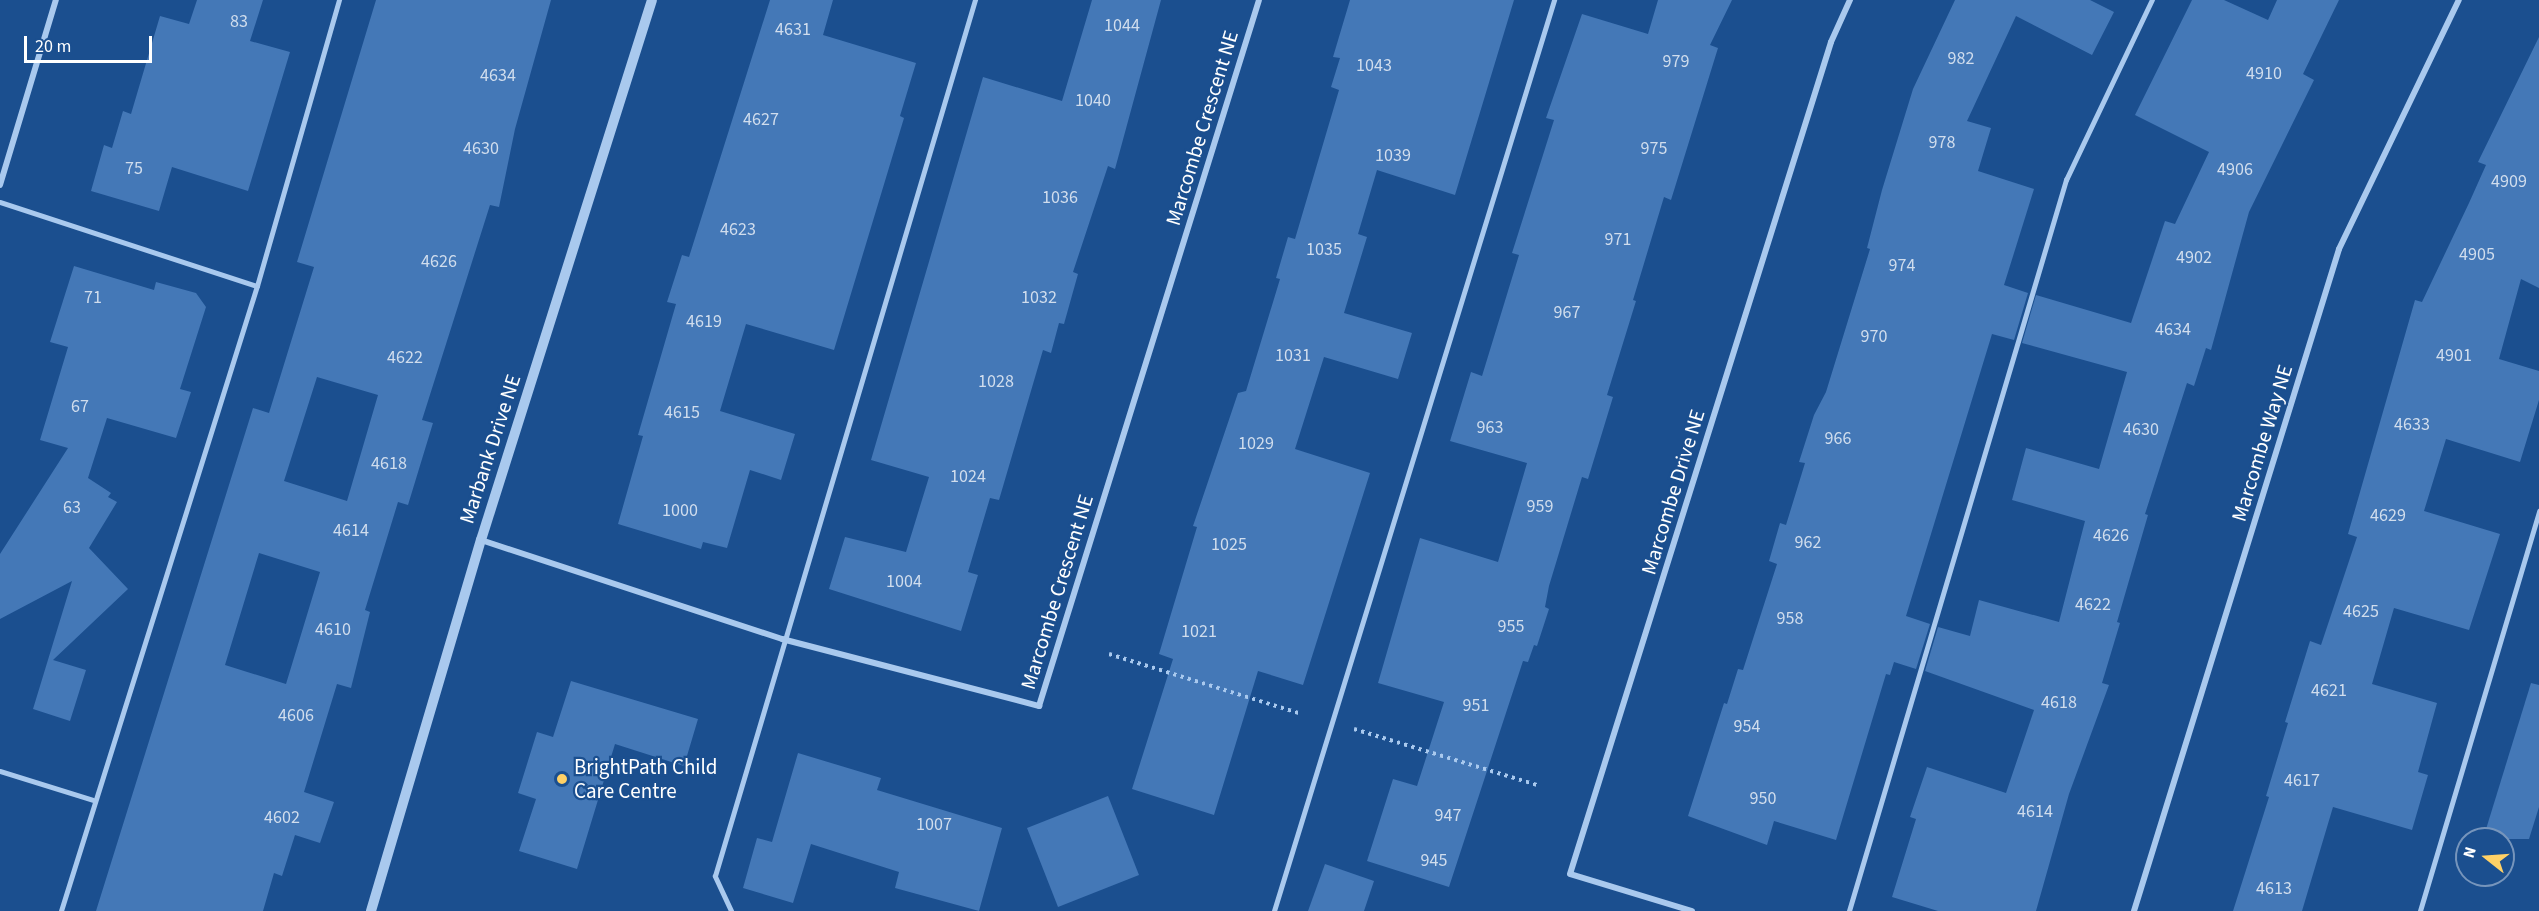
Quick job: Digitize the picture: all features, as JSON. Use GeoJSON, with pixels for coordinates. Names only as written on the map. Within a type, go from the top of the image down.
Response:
{"type":"FeatureCollection","features":[{"type":"Feature","properties":{"kind":"street"},"geometry":{"type":"LineString","coordinates":[[0,184],[56,0]]}},
{"type":"Feature","properties":{"kind":"street","name":"Marbank Drive NE"},"geometry":{"type":"LineString","coordinates":[[371,911],[482,540],[652,0]]}},
{"type":"Feature","properties":{"kind":"street","name":"Marcombe Crescent NE"},"geometry":{"type":"LineString","coordinates":[[482,540],[782,639],[1039,706],[1259,0]]}},
{"type":"Feature","properties":{"kind":"street","name":"Marcombe Drive NE"},"geometry":{"type":"LineString","coordinates":[[1692,911],[1570,874],[1831,42],[1850,0]]}},
{"type":"Feature","properties":{"kind":"street","name":"Marcombe Way NE"},"geometry":{"type":"LineString","coordinates":[[2134,911],[2339,249],[2459,0]]}},
{"type":"Feature","properties":{"kind":"lane"},"geometry":{"type":"LineString","coordinates":[[61,911],[93,800],[257,286],[339,0]]}},
{"type":"Feature","properties":{"kind":"lane"},"geometry":{"type":"LineString","coordinates":[[731,911],[715,876],[782,639],[975,0]]}},
{"type":"Feature","properties":{"kind":"lane"},"geometry":{"type":"LineString","coordinates":[[1274,911],[1554,0]]}},
{"type":"Feature","properties":{"kind":"lane"},"geometry":{"type":"LineString","coordinates":[[1849,911],[2066,180],[2152,0]]}},
{"type":"Feature","properties":{"kind":"lane"},"geometry":{"type":"LineString","coordinates":[[0,202],[257,286]]}},
{"type":"Feature","properties":{"kind":"lane"},"geometry":{"type":"LineString","coordinates":[[2420,911],[2539,511]]}},
{"type":"Feature","properties":{"kind":"lane"},"geometry":{"type":"LineString","coordinates":[[0,771],[93,800]]}},
{"type":"Feature","properties":{"kind":"path"},"geometry":{"type":"LineString","coordinates":[[1109,654],[1299,713]]}},
{"type":"Feature","properties":{"kind":"path"},"geometry":{"type":"LineString","coordinates":[[1351,728],[1537,785]]}},
{"type":"Feature","properties":{"kind":"building"},"geometry":{"type":"Polygon","coordinates":[[[197,0],[263,0],[250,41],[290,52],[248,191],[172,167],[159,211],[91,191],[104,145],[112,148],[123,111],[131,114],[160,16],[189,24],[197,0]]]}},
{"type":"Feature","properties":{"kind":"building"},"geometry":{"type":"Polygon","coordinates":[[[376,0],[551,0],[515,129],[499,207],[490,205],[422,420],[433,423],[408,505],[398,502],[365,610],[370,612],[351,688],[337,684],[304,792],[334,802],[320,843],[295,835],[282,876],[274,873],[263,911],[96,911],[253,408],[269,413],[314,267],[297,262],[376,0]],[[317,377],[284,481],[347,501],[378,395],[317,377]],[[259,553],[225,665],[286,684],[320,572],[259,553]]]}},
{"type":"Feature","properties":{"kind":"building"},"geometry":{"type":"Polygon","coordinates":[[[770,0],[833,0],[823,35],[916,63],[900,116],[904,118],[834,350],[746,324],[720,411],[795,434],[781,480],[750,470],[727,548],[703,542],[701,549],[618,524],[643,436],[638,435],[676,304],[667,302],[682,255],[689,257],[770,0]]]}},
{"type":"Feature","properties":{"kind":"building"},"geometry":{"type":"Polygon","coordinates":[[[1092,0],[1161,0],[1115,169],[1108,166],[1073,272],[1078,274],[1064,324],[1059,323],[1051,353],[1043,350],[999,500],[990,498],[968,572],[978,575],[961,631],[829,589],[845,537],[906,552],[929,477],[871,460],[983,77],[1062,101],[1092,0]]]}},
{"type":"Feature","properties":{"kind":"building"},"geometry":{"type":"Polygon","coordinates":[[[1350,0],[1514,0],[1455,195],[1377,170],[1358,234],[1367,237],[1344,313],[1412,333],[1398,379],[1324,357],[1295,449],[1370,473],[1303,685],[1258,671],[1214,815],[1132,789],[1173,659],[1159,654],[1197,527],[1193,526],[1238,393],[1246,391],[1280,279],[1276,278],[1288,237],[1295,239],[1339,90],[1331,87],[1340,58],[1333,57],[1350,0]]]}},
{"type":"Feature","properties":{"kind":"building"},"geometry":{"type":"Polygon","coordinates":[[[1658,0],[1732,0],[1710,45],[1718,48],[1671,200],[1664,197],[1633,300],[1636,301],[1607,395],[1613,397],[1588,479],[1582,477],[1549,586],[1545,607],[1549,609],[1537,646],[1534,645],[1528,662],[1523,661],[1449,887],[1367,861],[1393,779],[1417,786],[1444,702],[1378,683],[1420,538],[1498,562],[1527,463],[1450,441],[1471,372],[1482,376],[1519,255],[1512,253],[1554,120],[1546,118],[1582,14],[1648,34],[1658,0]]]}},
{"type":"Feature","properties":{"kind":"building"},"geometry":{"type":"Polygon","coordinates":[[[1955,0],[2090,0],[2114,12],[2092,55],[2016,16],[1967,121],[1991,128],[1978,171],[2034,189],[2004,285],[2028,293],[2014,340],[1992,334],[1906,616],[1930,624],[1916,669],[1894,662],[1890,675],[1886,674],[1836,840],[1774,821],[1767,845],[1688,816],[1724,703],[1727,704],[1738,669],[1743,670],[1777,564],[1769,561],[1780,523],[1786,525],[1805,463],[1799,462],[1814,415],[1826,392],[1870,249],[1867,248],[1882,190],[1913,89],[1955,0]]]}},
{"type":"Feature","properties":{"kind":"building"},"geometry":{"type":"Polygon","coordinates":[[[2192,0],[2224,0],[2268,20],[2277,0],[2339,0],[2303,74],[2314,80],[2249,212],[2211,350],[2206,348],[2194,386],[2187,383],[2145,514],[2148,515],[2117,622],[2120,623],[2102,683],[2109,685],[2069,794],[2036,911],[1938,911],[1892,897],[1916,819],[1910,817],[1927,767],[2006,793],[2034,710],[1925,671],[1938,627],[1970,636],[1979,600],[2059,622],[2085,521],[2012,500],[2026,448],[2099,469],[2127,372],[2022,343],[2036,295],[2131,323],[2165,221],[2175,224],[2209,152],[2135,115],[2192,0]]]}},
{"type":"Feature","properties":{"kind":"building"},"geometry":{"type":"Polygon","coordinates":[[[2539,37],[2539,288],[2521,279],[2499,359],[2539,371],[2539,400],[2520,462],[2446,439],[2424,511],[2500,534],[2469,630],[2394,608],[2372,684],[2437,703],[2418,772],[2428,775],[2412,830],[2333,807],[2302,911],[2233,911],[2269,797],[2266,796],[2288,723],[2285,722],[2310,641],[2321,645],[2357,537],[2348,534],[2415,300],[2422,302],[2469,203],[2486,165],[2478,162],[2539,37]]]}},
{"type":"Feature","properties":{"kind":"building"},"geometry":{"type":"Polygon","coordinates":[[[74,266],[154,290],[156,282],[196,293],[206,307],[180,389],[191,392],[176,438],[107,418],[88,478],[111,493],[108,497],[117,502],[89,548],[128,589],[53,660],[86,670],[70,721],[33,709],[72,581],[0,619],[0,554],[68,448],[40,440],[68,347],[50,342],[74,266]]]}},
{"type":"Feature","properties":{"kind":"building","name":"BrightPath Child Care Centre"},"geometry":{"type":"Polygon","coordinates":[[[571,681],[698,719],[684,766],[615,744],[577,869],[519,851],[536,799],[518,793],[537,732],[553,737],[571,681]]]}},
{"type":"Feature","properties":{"kind":"building"},"geometry":{"type":"Polygon","coordinates":[[[2531,683],[2539,685],[2539,807],[2529,839],[2515,839],[2515,827],[2487,827],[2531,683]]]}},
{"type":"Feature","properties":{"kind":"building"},"geometry":{"type":"Polygon","coordinates":[[[798,753],[881,778],[877,790],[1002,828],[979,911],[895,888],[899,872],[811,844],[793,903],[743,888],[757,838],[772,842],[798,753]]]}},
{"type":"Feature","properties":{"kind":"building"},"geometry":{"type":"Polygon","coordinates":[[[1108,796],[1139,875],[1058,907],[1027,828],[1108,796]]]}},
{"type":"Feature","properties":{"kind":"building"},"geometry":{"type":"Polygon","coordinates":[[[1325,864],[1374,881],[1364,911],[1308,911],[1325,864]]]}},
{"type":"Feature","properties":{"kind":"place","name":"BrightPath Child Care Centre"},"geometry":{"type":"Point","coordinates":[562,779]}}]}
